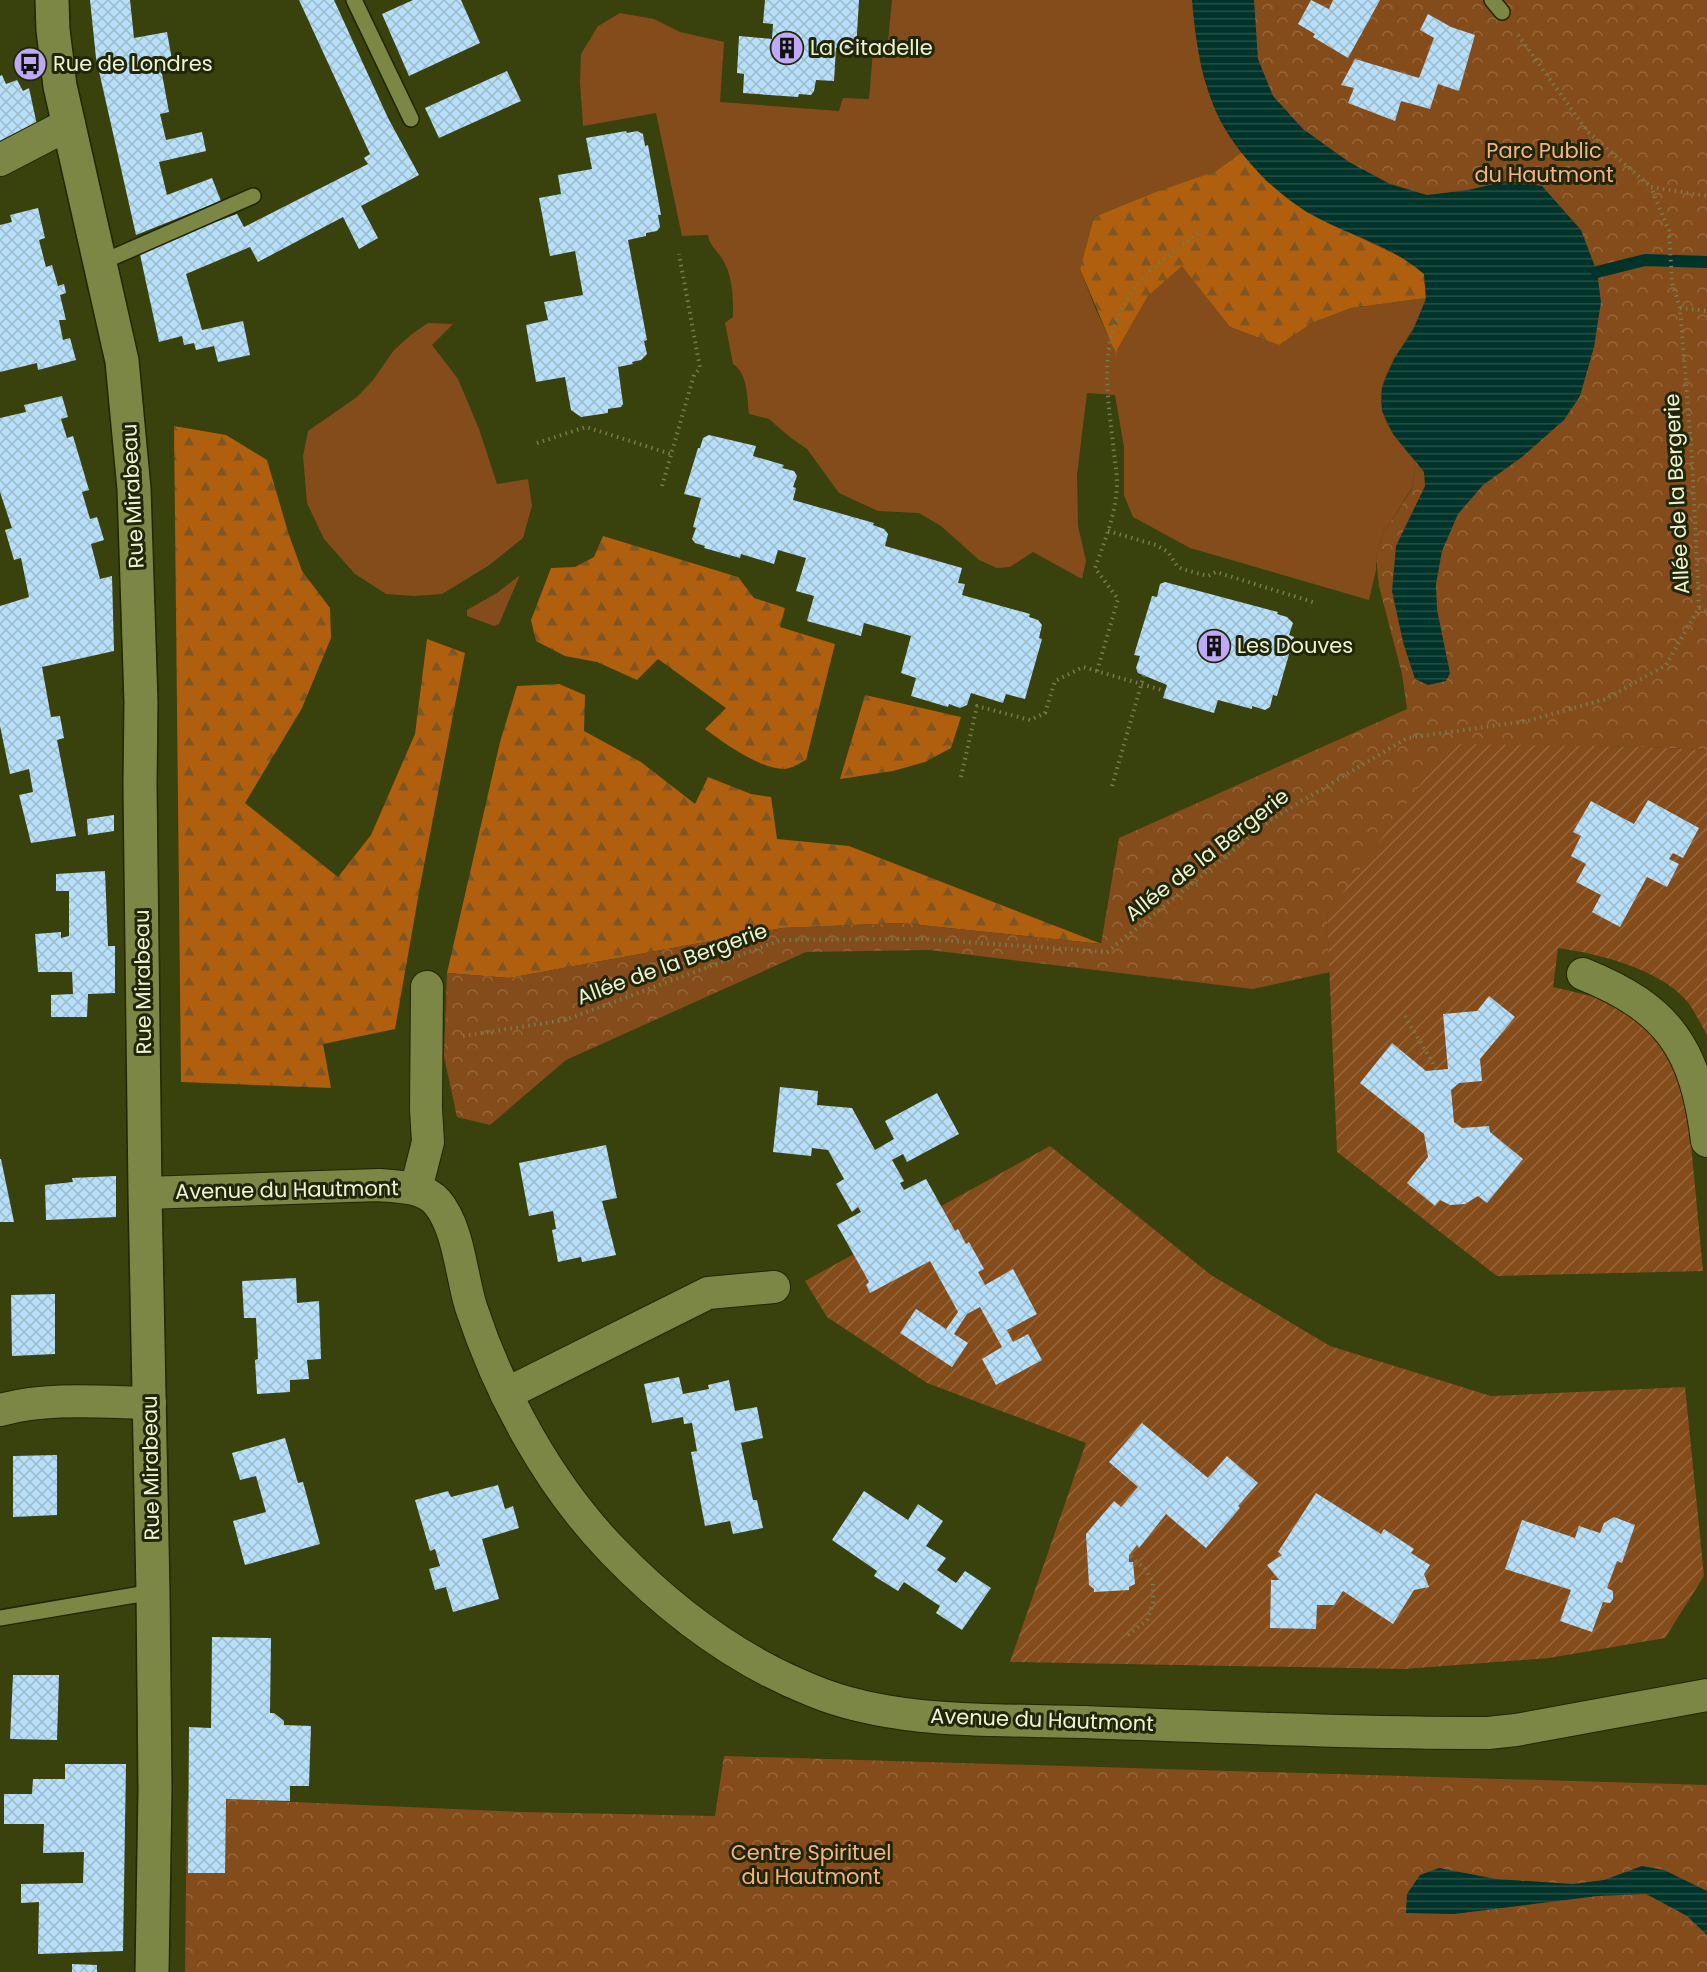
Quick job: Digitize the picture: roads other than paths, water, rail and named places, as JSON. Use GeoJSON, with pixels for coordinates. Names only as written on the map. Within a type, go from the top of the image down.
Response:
{"type":"FeatureCollection","features":[{"type":"Feature","properties":{"kind":"main road","name":"Rue Mirabeau"},"geometry":{"type":"LineString","coordinates":[[52,0],[60,86],[122,361],[135,501],[141,702],[145,1193],[153,1592],[155,1789],[152,1972]]}},
{"type":"Feature","properties":{"kind":"street"},"geometry":{"type":"LineString","coordinates":[[0,160],[69,124]]}},
{"type":"Feature","properties":{"kind":"street"},"geometry":{"type":"LineString","coordinates":[[1583,974],[1608,984],[1633,998],[1673,1034],[1695,1076],[1707,1141]]}},
{"type":"Feature","properties":{"kind":"street"},"geometry":{"type":"LineString","coordinates":[[416,1189],[428,1142],[427,987]]}},
{"type":"Feature","properties":{"kind":"street","name":"Avenue du Hautmont"},"geometry":{"type":"LineString","coordinates":[[145,1193],[379,1185],[416,1189],[436,1200],[448,1219],[471,1308],[506,1394],[532,1443],[592,1527],[637,1574],[693,1622],[744,1657],[803,1687],[840,1701],[925,1716],[1476,1733],[1516,1730],[1707,1695]]}},
{"type":"Feature","properties":{"kind":"street"},"geometry":{"type":"LineString","coordinates":[[506,1394],[708,1293],[774,1287]]}},
{"type":"Feature","properties":{"kind":"street"},"geometry":{"type":"LineString","coordinates":[[0,1410],[54,1402],[150,1403]]}},
{"type":"Feature","properties":{"kind":"lane"},"geometry":{"type":"LineString","coordinates":[[354,0],[411,119]]}},
{"type":"Feature","properties":{"kind":"lane"},"geometry":{"type":"LineString","coordinates":[[1492,0],[1502,12]]}},
{"type":"Feature","properties":{"kind":"lane"},"geometry":{"type":"LineString","coordinates":[[100,263],[253,196]]}},
{"type":"Feature","properties":{"kind":"lane"},"geometry":{"type":"LineString","coordinates":[[0,1618],[153,1592]]}},
{"type":"Feature","properties":{"kind":"water"},"geometry":{"type":"Polygon","coordinates":[[[1192,0],[1254,0],[1258,59],[1273,96],[1303,129],[1349,162],[1390,184],[1427,195],[1468,190],[1507,181],[1542,186],[1581,230],[1597,272],[1601,302],[1594,347],[1580,396],[1564,420],[1522,457],[1483,485],[1458,514],[1442,551],[1436,584],[1437,610],[1450,673],[1446,681],[1428,685],[1415,679],[1403,642],[1392,591],[1396,546],[1425,486],[1424,472],[1393,434],[1382,411],[1382,387],[1394,359],[1413,330],[1426,299],[1424,274],[1397,255],[1322,220],[1293,203],[1266,180],[1241,152],[1221,122],[1209,94],[1199,54],[1192,0]]]}},
{"type":"Feature","properties":{"kind":"water"},"geometry":{"type":"Polygon","coordinates":[[[1642,1866],[1664,1870],[1707,1891],[1707,1935],[1687,1916],[1646,1894],[1597,1896],[1454,1914],[1406,1913],[1407,1894],[1420,1875],[1439,1868],[1496,1879],[1573,1884],[1604,1880],[1642,1866]]]}},
{"type":"Feature","properties":{"kind":"waterway"},"geometry":{"type":"LineString","coordinates":[[1597,272],[1645,260],[1707,262]]}},
{"type":"Feature","properties":{"kind":"place","name":"La Citadelle"},"geometry":{"type":"Point","coordinates":[787,48]}},
{"type":"Feature","properties":{"kind":"place","name":"Rue de Londres"},"geometry":{"type":"Point","coordinates":[30,64]}},
{"type":"Feature","properties":{"kind":"place","name":"Les Douves"},"geometry":{"type":"Point","coordinates":[1214,646]}},
{"type":"Feature","properties":{"kind":"park label","name":"Parc Public du Hautmont"},"geometry":{"type":"Point","coordinates":[1544,163]}},
{"type":"Feature","properties":{"kind":"park label","name":"Centre Spirituel du Hautmont"},"geometry":{"type":"Point","coordinates":[811,1865]}}]}
